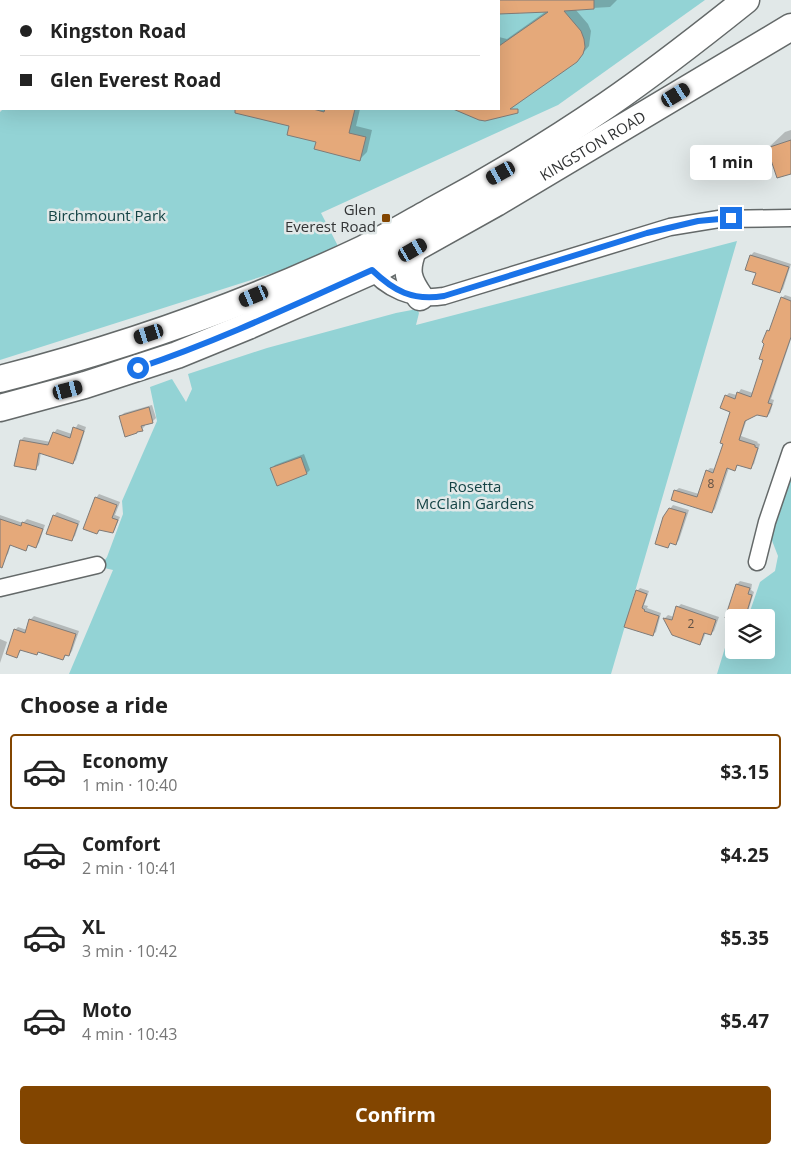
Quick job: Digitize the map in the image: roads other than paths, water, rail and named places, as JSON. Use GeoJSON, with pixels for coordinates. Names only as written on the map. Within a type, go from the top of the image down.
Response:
{"type":"FeatureCollection","features":[{"type":"Feature","properties":{"kind":"main road","name":"KINGSTON ROAD"},"geometry":{"type":"LineString","coordinates":[[0,408],[85,385],[177,354],[248,326],[364,261],[607,105],[746,0]]}},
{"type":"Feature","properties":{"kind":"main road","name":"KINGSTON ROAD"},"geometry":{"type":"LineString","coordinates":[[0,379],[62,363],[364,261],[413,250],[496,203],[791,27]]}},
{"type":"Feature","properties":{"kind":"main road"},"geometry":{"type":"LineString","coordinates":[[413,250],[409,259],[410,283],[420,297]]}},
{"type":"Feature","properties":{"kind":"street"},"geometry":{"type":"LineString","coordinates":[[364,261],[387,285],[398,292],[420,297],[444,296],[647,233],[679,225],[719,218],[791,218]]}},
{"type":"Feature","properties":{"kind":"street"},"geometry":{"type":"LineString","coordinates":[[757,562],[791,451]]}},
{"type":"Feature","properties":{"kind":"street"},"geometry":{"type":"LineString","coordinates":[[0,588],[97,565]]}},
{"type":"Feature","properties":{"kind":"place","name":"Glen Everest Road"},"geometry":{"type":"Point","coordinates":[386,218]}},
{"type":"Feature","properties":{"kind":"park label","name":"Birchmount Park"},"geometry":{"type":"Point","coordinates":[107,215]}},
{"type":"Feature","properties":{"kind":"park label","name":"Rosetta McClain Gardens"},"geometry":{"type":"Point","coordinates":[475,494]}}]}
